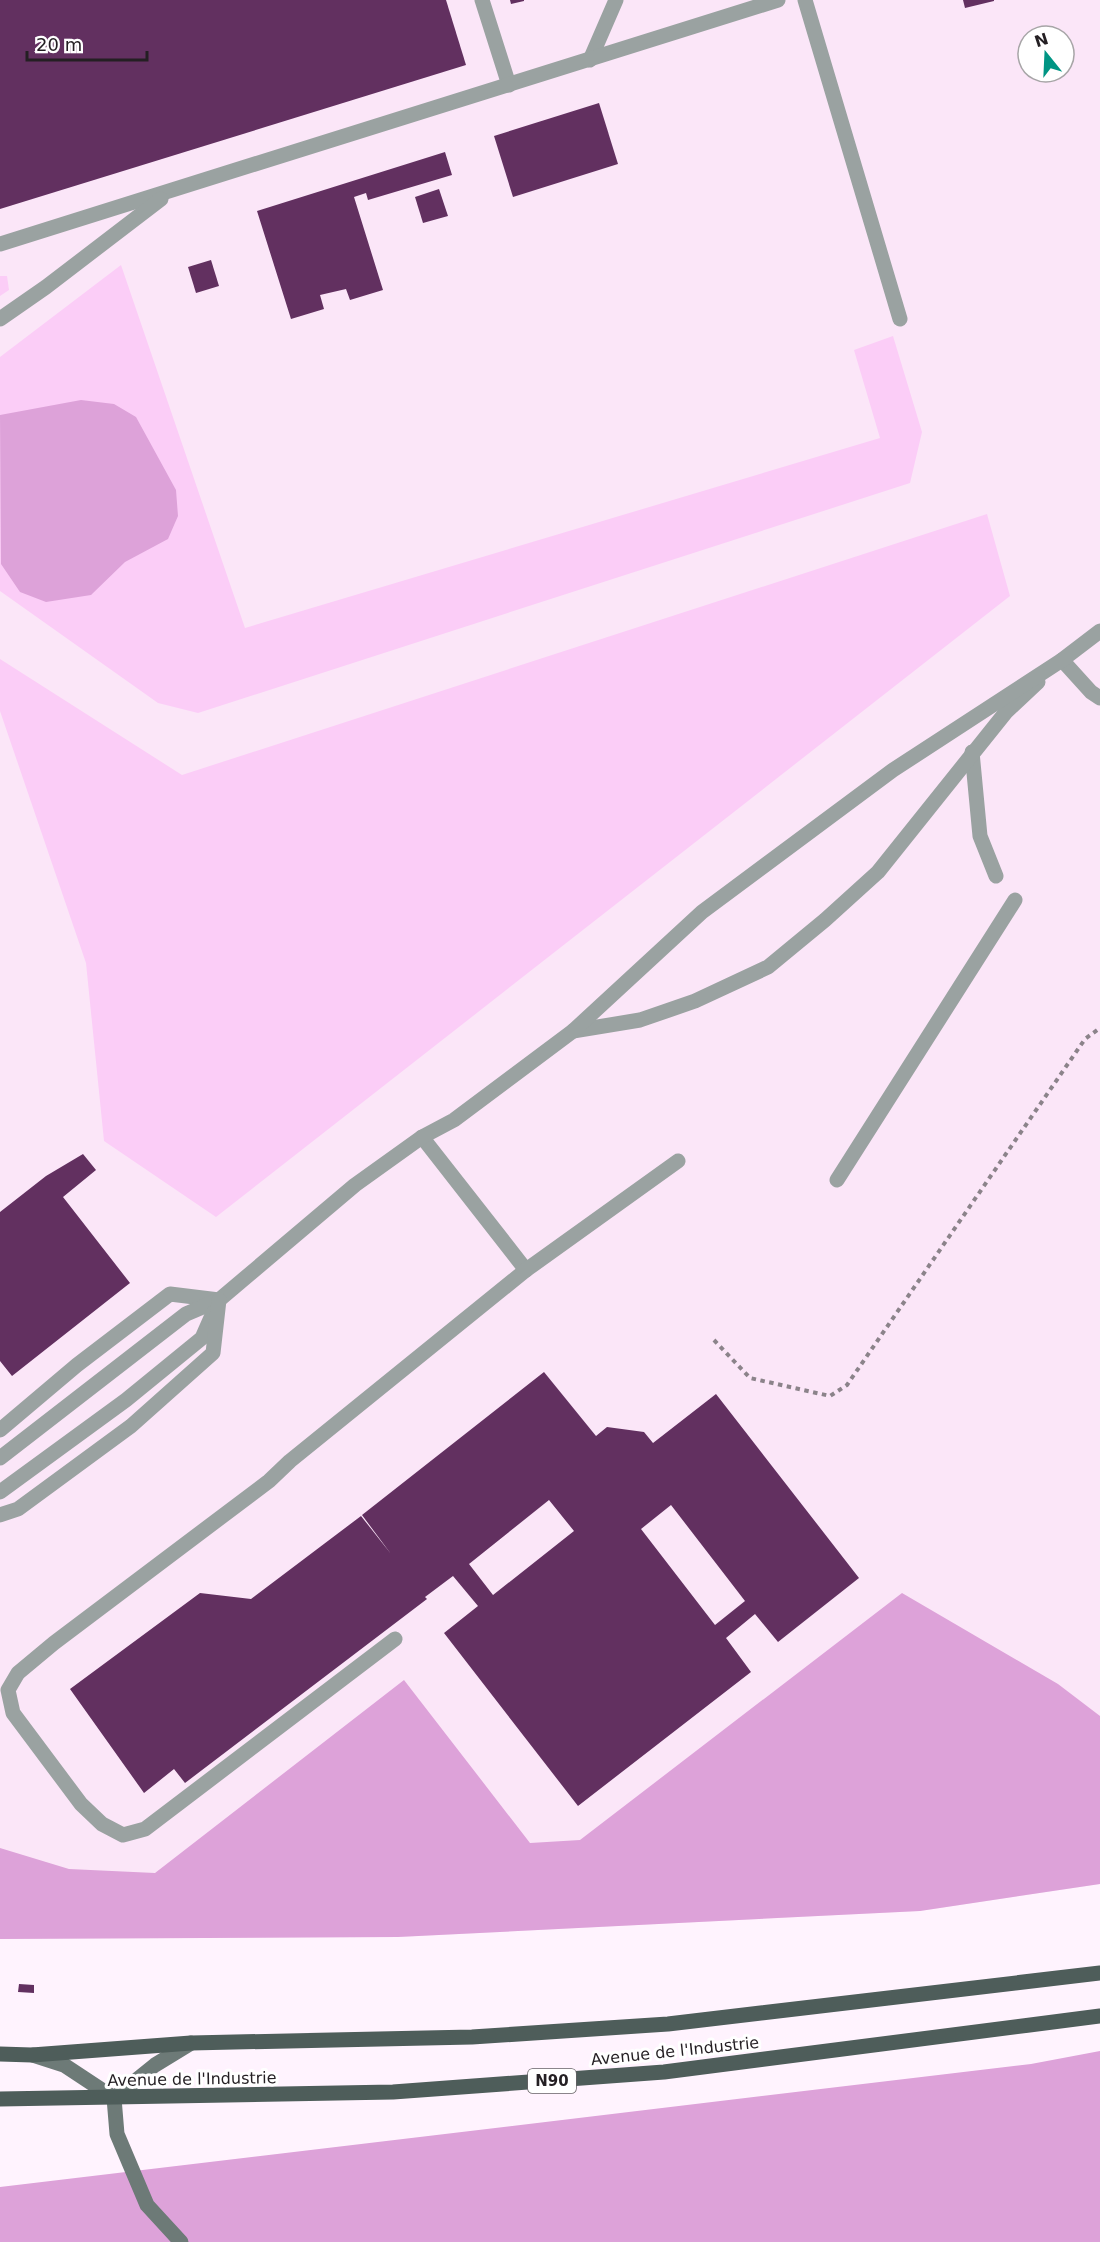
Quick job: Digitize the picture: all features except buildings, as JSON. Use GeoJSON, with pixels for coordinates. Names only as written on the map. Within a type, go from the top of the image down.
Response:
{"type":"FeatureCollection","features":[{"type":"Feature","properties":{"kind":"main road","name":"Avenue de l'Industrie"},"geometry":{"type":"LineString","coordinates":[[0,2054],[32,2055],[191,2043],[472,2037],[668,2024],[1100,1973]]}},
{"type":"Feature","properties":{"kind":"main road","name":"Avenue de l'Industrie"},"geometry":{"type":"LineString","coordinates":[[0,2099],[393,2092],[664,2072],[1100,2016]]}},
{"type":"Feature","properties":{"kind":"street"},"geometry":{"type":"LineString","coordinates":[[114,2098],[155,2065],[191,2043]]}},
{"type":"Feature","properties":{"kind":"street"},"geometry":{"type":"LineString","coordinates":[[32,2055],[64,2065],[114,2098]]}},
{"type":"Feature","properties":{"kind":"street"},"geometry":{"type":"LineString","coordinates":[[114,2098],[117,2134],[147,2205],[181,2242]]}},
{"type":"Feature","properties":{"kind":"lane"},"geometry":{"type":"LineString","coordinates":[[482,0],[509,86]]}},
{"type":"Feature","properties":{"kind":"lane"},"geometry":{"type":"LineString","coordinates":[[590,60],[616,0]]}},
{"type":"Feature","properties":{"kind":"lane"},"geometry":{"type":"LineString","coordinates":[[0,244],[778,0]]}},
{"type":"Feature","properties":{"kind":"lane"},"geometry":{"type":"LineString","coordinates":[[805,0],[900,319]]}},
{"type":"Feature","properties":{"kind":"lane"},"geometry":{"type":"LineString","coordinates":[[0,319],[46,287],[170,192]]}},
{"type":"Feature","properties":{"kind":"lane"},"geometry":{"type":"LineString","coordinates":[[0,1458],[186,1314],[219,1300],[356,1185],[422,1137],[454,1120],[573,1031],[702,912],[893,770],[1062,660],[1100,631]]}},
{"type":"Feature","properties":{"kind":"lane"},"geometry":{"type":"LineString","coordinates":[[1062,660],[1100,698]]}},
{"type":"Feature","properties":{"kind":"lane"},"geometry":{"type":"LineString","coordinates":[[573,1031],[650,1017],[695,1001],[768,967],[878,872],[1006,712],[1062,660]]}},
{"type":"Feature","properties":{"kind":"lane"},"geometry":{"type":"LineString","coordinates":[[972,752],[980,837],[996,876]]}},
{"type":"Feature","properties":{"kind":"lane"},"geometry":{"type":"LineString","coordinates":[[837,1180],[1015,900]]}},
{"type":"Feature","properties":{"kind":"lane"},"geometry":{"type":"LineString","coordinates":[[422,1137],[526,1270]]}},
{"type":"Feature","properties":{"kind":"lane"},"geometry":{"type":"LineString","coordinates":[[395,1639],[145,1829],[123,1835],[102,1824],[81,1804],[13,1713],[8,1690],[18,1673],[54,1643],[269,1480],[526,1270],[678,1161]]}},
{"type":"Feature","properties":{"kind":"lane"},"geometry":{"type":"LineString","coordinates":[[0,1430],[77,1365],[170,1294],[219,1300]]}},
{"type":"Feature","properties":{"kind":"lane"},"geometry":{"type":"LineString","coordinates":[[0,1492],[126,1400],[202,1338],[219,1300]]}},
{"type":"Feature","properties":{"kind":"lane"},"geometry":{"type":"LineString","coordinates":[[0,1515],[18,1509],[131,1426],[213,1353],[219,1300]]}},
{"type":"Feature","properties":{"kind":"path"},"geometry":{"type":"LineString","coordinates":[[714,1340],[750,1377],[830,1396],[848,1385],[1085,1039],[1100,1028]]}},
{"type":"Feature","properties":{"kind":"shaded area"},"geometry":{"type":"Polygon","coordinates":[[[0,0],[1100,0],[1100,1884],[920,1911],[398,1937],[0,1939],[0,0]]]}},
{"type":"Feature","properties":{"kind":"shaded area"},"geometry":{"type":"Polygon","coordinates":[[[121,265],[245,628],[880,438],[854,350],[893,336],[922,432],[910,483],[198,713],[158,703],[0,591],[0,357],[121,265]]]}},
{"type":"Feature","properties":{"kind":"shaded area"},"geometry":{"type":"Polygon","coordinates":[[[0,276],[7,276],[9,290],[0,296],[0,276]]]}},
{"type":"Feature","properties":{"kind":"shaded area"},"geometry":{"type":"Polygon","coordinates":[[[81,400],[114,404],[136,417],[176,490],[178,516],[168,539],[125,562],[91,595],[46,602],[20,592],[1,564],[0,415],[81,400]]]}},
{"type":"Feature","properties":{"kind":"shaded area"},"geometry":{"type":"Polygon","coordinates":[[[987,514],[1010,596],[216,1217],[104,1141],[86,963],[0,711],[0,659],[182,775],[987,514]]]}},
{"type":"Feature","properties":{"kind":"shaded area"},"geometry":{"type":"Polygon","coordinates":[[[902,1593],[1058,1684],[1100,1716],[1100,1884],[920,1911],[398,1937],[0,1939],[0,1848],[69,1869],[155,1873],[404,1680],[530,1843],[580,1840],[902,1593]]]}},
{"type":"Feature","properties":{"kind":"shaded area"},"geometry":{"type":"Polygon","coordinates":[[[1100,2051],[1100,2242],[0,2242],[0,2187],[1031,2064],[1100,2051]]]}}]}
